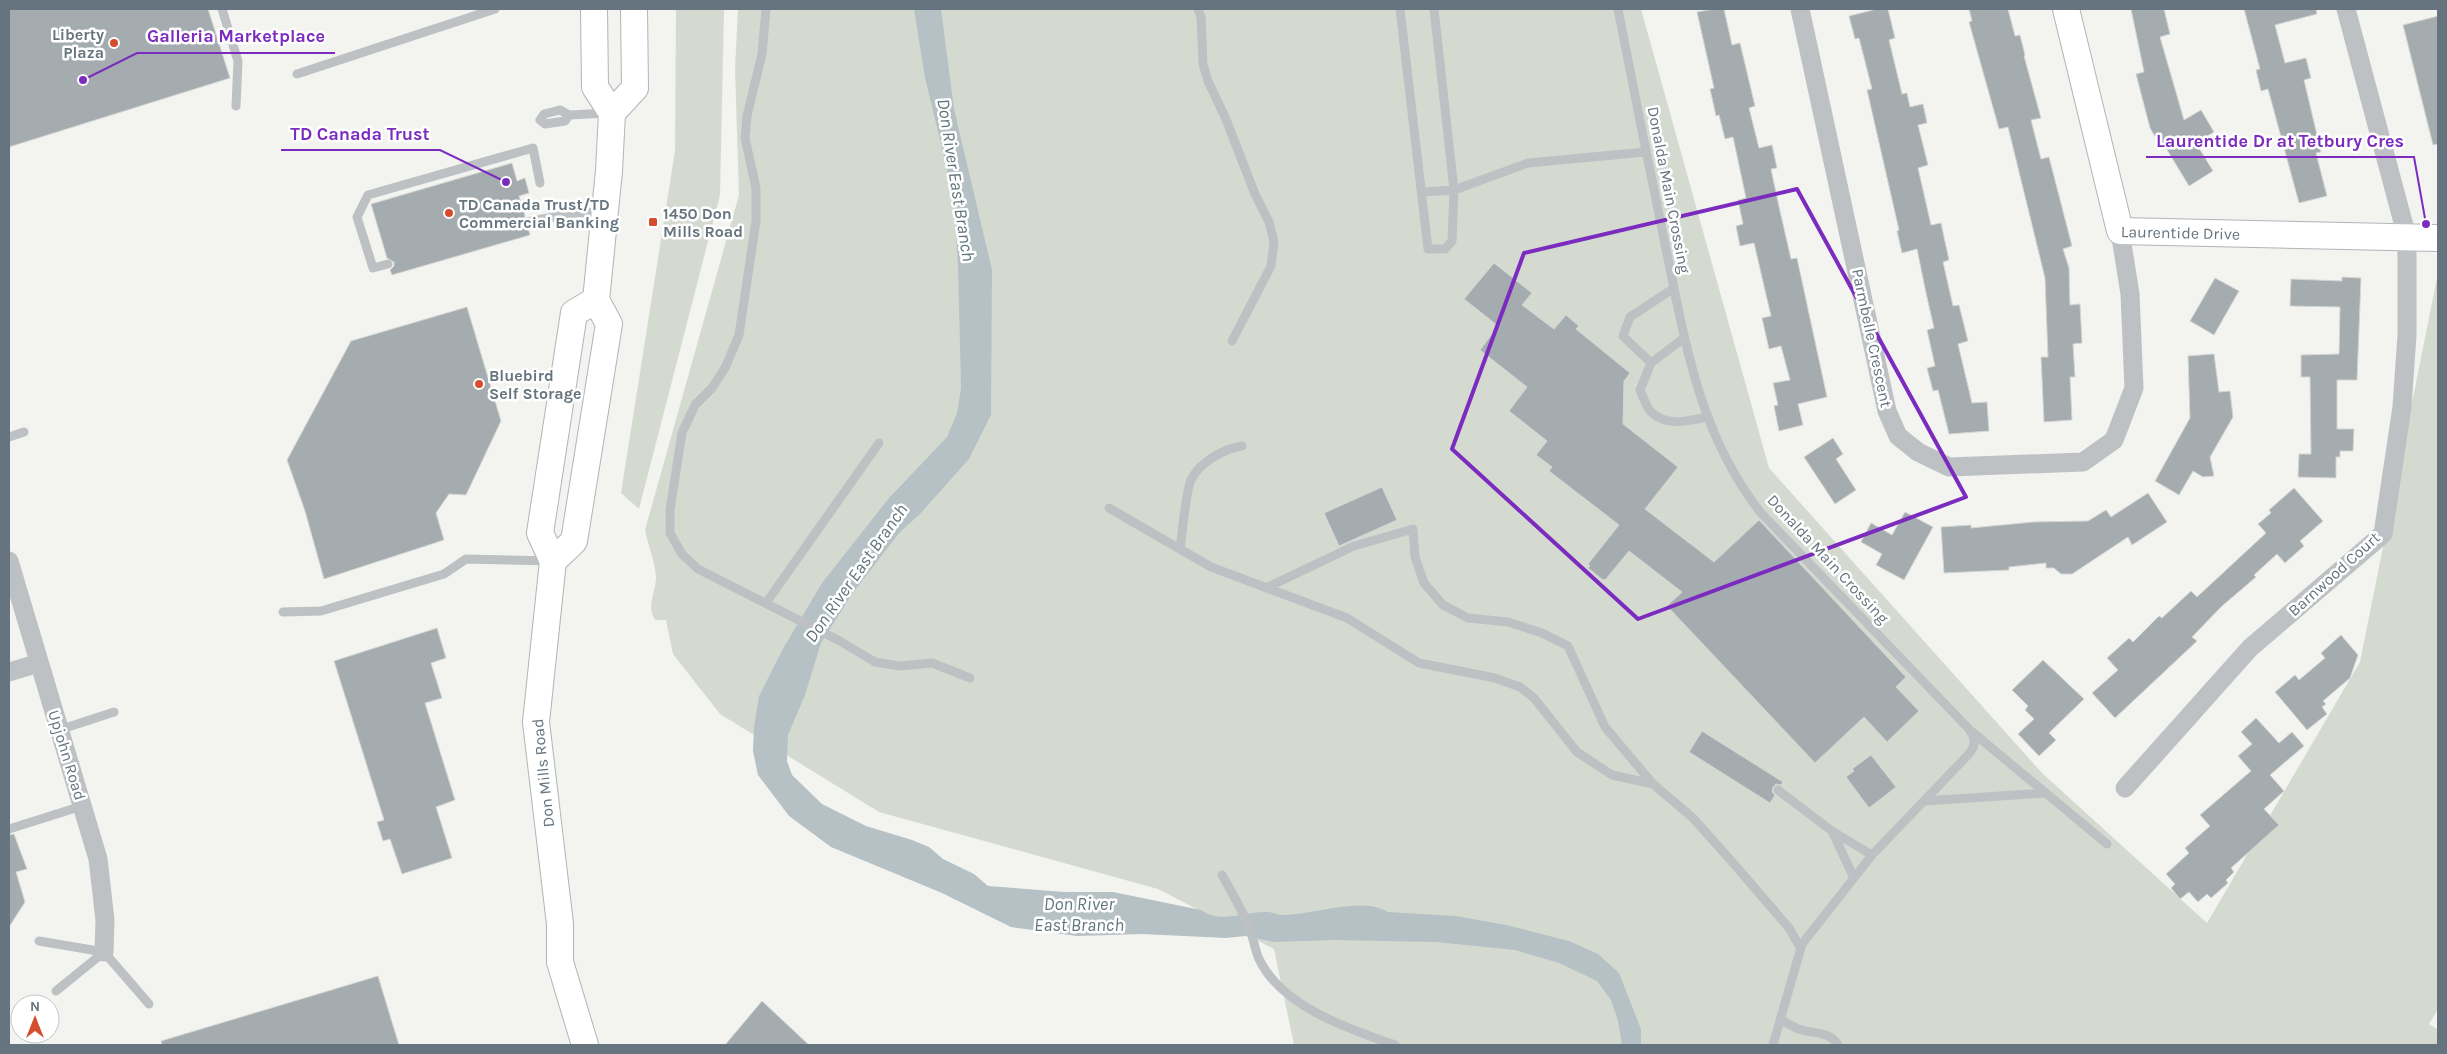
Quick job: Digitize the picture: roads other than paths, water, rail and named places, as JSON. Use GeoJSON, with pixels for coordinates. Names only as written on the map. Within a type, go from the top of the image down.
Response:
{"type":"FeatureCollection","features":[{"type":"Feature","properties":{"kind":"main road"},"geometry":{"type":"LineString","coordinates":[[594,9],[595,88],[612,113],[606,212],[596,300],[609,324],[574,541],[553,561],[540,533],[574,313],[596,300]]}},
{"type":"Feature","properties":{"kind":"main road"},"geometry":{"type":"LineString","coordinates":[[612,113],[635,88],[634,9]]}},
{"type":"Feature","properties":{"kind":"main road","name":"Laurentide Drive"},"geometry":{"type":"LineString","coordinates":[[2066,9],[2120,231],[2438,238]]}},
{"type":"Feature","properties":{"kind":"main road","name":"Don Mills Road"},"geometry":{"type":"LineString","coordinates":[[553,561],[536,722],[560,924],[560,962],[585,1045]]}},
{"type":"Feature","properties":{"kind":"main road","name":"Don Mills Road"},"geometry":{"type":"LineString","coordinates":[[560,924],[577,958],[602,1045]]}},
{"type":"Feature","properties":{"kind":"street","name":"Parmbelle Crescent"},"geometry":{"type":"LineString","coordinates":[[1800,9],[1887,411],[1898,436],[1918,452],[1949,467],[2082,462],[2114,440],[2134,388],[2130,294],[2120,231]]}},
{"type":"Feature","properties":{"kind":"street","name":"Barnwood Court"},"geometry":{"type":"LineString","coordinates":[[2124,788],[2250,648],[2382,534],[2402,407],[2407,336],[2407,238],[2346,9]]}},
{"type":"Feature","properties":{"kind":"street","name":"Upjohn Road"},"geometry":{"type":"LineString","coordinates":[[9,561],[98,859],[105,920],[104,952]]}},
{"type":"Feature","properties":{"kind":"street"},"geometry":{"type":"LineString","coordinates":[[9,672],[39,663]]}},
{"type":"Feature","properties":{"kind":"lane"},"geometry":{"type":"LineString","coordinates":[[222,9],[238,61],[236,106]]}},
{"type":"Feature","properties":{"kind":"lane"},"geometry":{"type":"LineString","coordinates":[[297,74],[495,9]]}},
{"type":"Feature","properties":{"kind":"lane"},"geometry":{"type":"LineString","coordinates":[[766,9],[762,54],[747,116],[745,138],[756,188],[756,221],[740,327],[725,368],[712,388],[695,406],[682,433],[670,510],[670,533],[682,554],[698,569],[838,640],[875,662],[899,666],[932,663],[970,678]]}},
{"type":"Feature","properties":{"kind":"lane"},"geometry":{"type":"LineString","coordinates":[[1198,9],[1201,17],[1203,64],[1208,81],[1225,117],[1254,194],[1269,222],[1274,242],[1271,266],[1232,341]]}},
{"type":"Feature","properties":{"kind":"lane"},"geometry":{"type":"LineString","coordinates":[[1400,9],[1428,249],[1445,249],[1452,241],[1454,190],[1434,9]]}},
{"type":"Feature","properties":{"kind":"lane","name":"Donalda Main Crossing"},"geometry":{"type":"LineString","coordinates":[[1618,9],[1684,338],[1698,392],[1707,417],[1735,477],[1761,512],[1969,729],[2107,844]]}},
{"type":"Feature","properties":{"kind":"lane"},"geometry":{"type":"LineString","coordinates":[[569,115],[612,113]]}},
{"type":"Feature","properties":{"kind":"lane"},"geometry":{"type":"LineString","coordinates":[[388,264],[373,268],[357,217],[368,195],[533,148],[540,183]]}},
{"type":"Feature","properties":{"kind":"lane"},"geometry":{"type":"LineString","coordinates":[[1422,192],[1454,190],[1528,163],[1646,152]]}},
{"type":"Feature","properties":{"kind":"lane"},"geometry":{"type":"LineString","coordinates":[[527,222],[574,213],[606,212]]}},
{"type":"Feature","properties":{"kind":"lane"},"geometry":{"type":"LineString","coordinates":[[1651,363],[1623,336],[1630,317],[1674,288]]}},
{"type":"Feature","properties":{"kind":"lane"},"geometry":{"type":"LineString","coordinates":[[1684,338],[1651,363],[1640,390],[1650,411],[1666,420],[1680,423],[1707,417]]}},
{"type":"Feature","properties":{"kind":"lane"},"geometry":{"type":"LineString","coordinates":[[9,437],[24,432]]}},
{"type":"Feature","properties":{"kind":"lane"},"geometry":{"type":"LineString","coordinates":[[766,603],[878,444]]}},
{"type":"Feature","properties":{"kind":"lane"},"geometry":{"type":"LineString","coordinates":[[1180,549],[1191,480],[1206,462],[1230,448],[1242,446]]}},
{"type":"Feature","properties":{"kind":"lane"},"geometry":{"type":"LineString","coordinates":[[1109,508],[1211,567],[1347,618],[1419,663],[1495,678],[1520,687],[1534,698],[1577,752],[1612,776],[1653,784]]}},
{"type":"Feature","properties":{"kind":"lane"},"geometry":{"type":"LineString","coordinates":[[1266,588],[1354,546],[1413,529],[1415,557],[1424,582],[1443,605],[1468,618],[1508,622],[1542,633],[1568,646],[1605,727],[1653,784],[1693,818],[1783,921],[1800,947]]}},
{"type":"Feature","properties":{"kind":"lane"},"geometry":{"type":"LineString","coordinates":[[284,612],[321,612],[444,574],[466,559],[553,561]]}},
{"type":"Feature","properties":{"kind":"lane"},"geometry":{"type":"LineString","coordinates":[[60,730],[114,712]]}},
{"type":"Feature","properties":{"kind":"lane"},"geometry":{"type":"LineString","coordinates":[[1773,1045],[1800,947],[1872,855],[1972,749],[1974,739],[1969,729]]}},
{"type":"Feature","properties":{"kind":"lane"},"geometry":{"type":"LineString","coordinates":[[1778,790],[1832,831],[1872,855]]}},
{"type":"Feature","properties":{"kind":"lane"},"geometry":{"type":"LineString","coordinates":[[1924,801],[2046,793]]}},
{"type":"Feature","properties":{"kind":"lane"},"geometry":{"type":"LineString","coordinates":[[9,829],[82,806]]}},
{"type":"Feature","properties":{"kind":"lane"},"geometry":{"type":"LineString","coordinates":[[1832,831],[1854,878]]}},
{"type":"Feature","properties":{"kind":"lane"},"geometry":{"type":"LineString","coordinates":[[1222,875],[1250,929],[1259,959],[1274,982],[1305,1007],[1351,1029],[1395,1045]]}},
{"type":"Feature","properties":{"kind":"lane"},"geometry":{"type":"LineString","coordinates":[[39,941],[104,952],[150,1004]]}},
{"type":"Feature","properties":{"kind":"lane"},"geometry":{"type":"LineString","coordinates":[[56,991],[104,952]]}},
{"type":"Feature","properties":{"kind":"lane"},"geometry":{"type":"LineString","coordinates":[[1781,1020],[1799,1029],[1825,1035],[1836,1041],[1838,1045]]}},
{"type":"Feature","properties":{"kind":"water","name":"Don River East Branch"},"geometry":{"type":"Polygon","coordinates":[[[914,9],[941,9],[954,109],[992,270],[991,415],[969,459],[920,514],[899,533],[852,594],[821,643],[805,695],[788,735],[787,761],[792,775],[822,804],[866,826],[929,847],[943,859],[974,874],[988,886],[1065,892],[1113,892],[1201,910],[1224,917],[1256,912],[1281,915],[1295,914],[1351,906],[1365,906],[1388,912],[1456,916],[1506,925],[1569,941],[1598,954],[1619,973],[1641,1029],[1641,1045],[1622,1045],[1618,1021],[1611,1000],[1597,981],[1559,963],[1515,950],[1436,942],[1333,940],[1274,942],[1245,936],[1226,938],[1142,934],[1077,936],[1011,927],[942,893],[831,847],[789,816],[758,775],[753,751],[754,727],[759,696],[784,647],[822,583],[889,498],[947,437],[957,413],[961,388],[955,218],[946,164],[925,78],[914,9]]]}},
{"type":"Feature","properties":{"kind":"place","name":"Liberty Plaza"},"geometry":{"type":"Point","coordinates":[114,43]}},
{"type":"Feature","properties":{"kind":"place","name":"Galleria Marketplace"},"geometry":{"type":"Point","coordinates":[83,80]}},
{"type":"Feature","properties":{"kind":"place","name":"TD Canada Trust"},"geometry":{"type":"Point","coordinates":[506,182]}},
{"type":"Feature","properties":{"kind":"place","name":"TD Canada Trust/TD Commercial Banking"},"geometry":{"type":"Point","coordinates":[449,213]}},
{"type":"Feature","properties":{"kind":"place","name":"1450 Don Mills Road"},"geometry":{"type":"Point","coordinates":[653,222]}},
{"type":"Feature","properties":{"kind":"place","name":"Laurentide Dr at Tetbury Cres"},"geometry":{"type":"Point","coordinates":[2426,224]}},
{"type":"Feature","properties":{"kind":"place","name":"Bluebird Self Storage"},"geometry":{"type":"Point","coordinates":[479,384]}}]}
